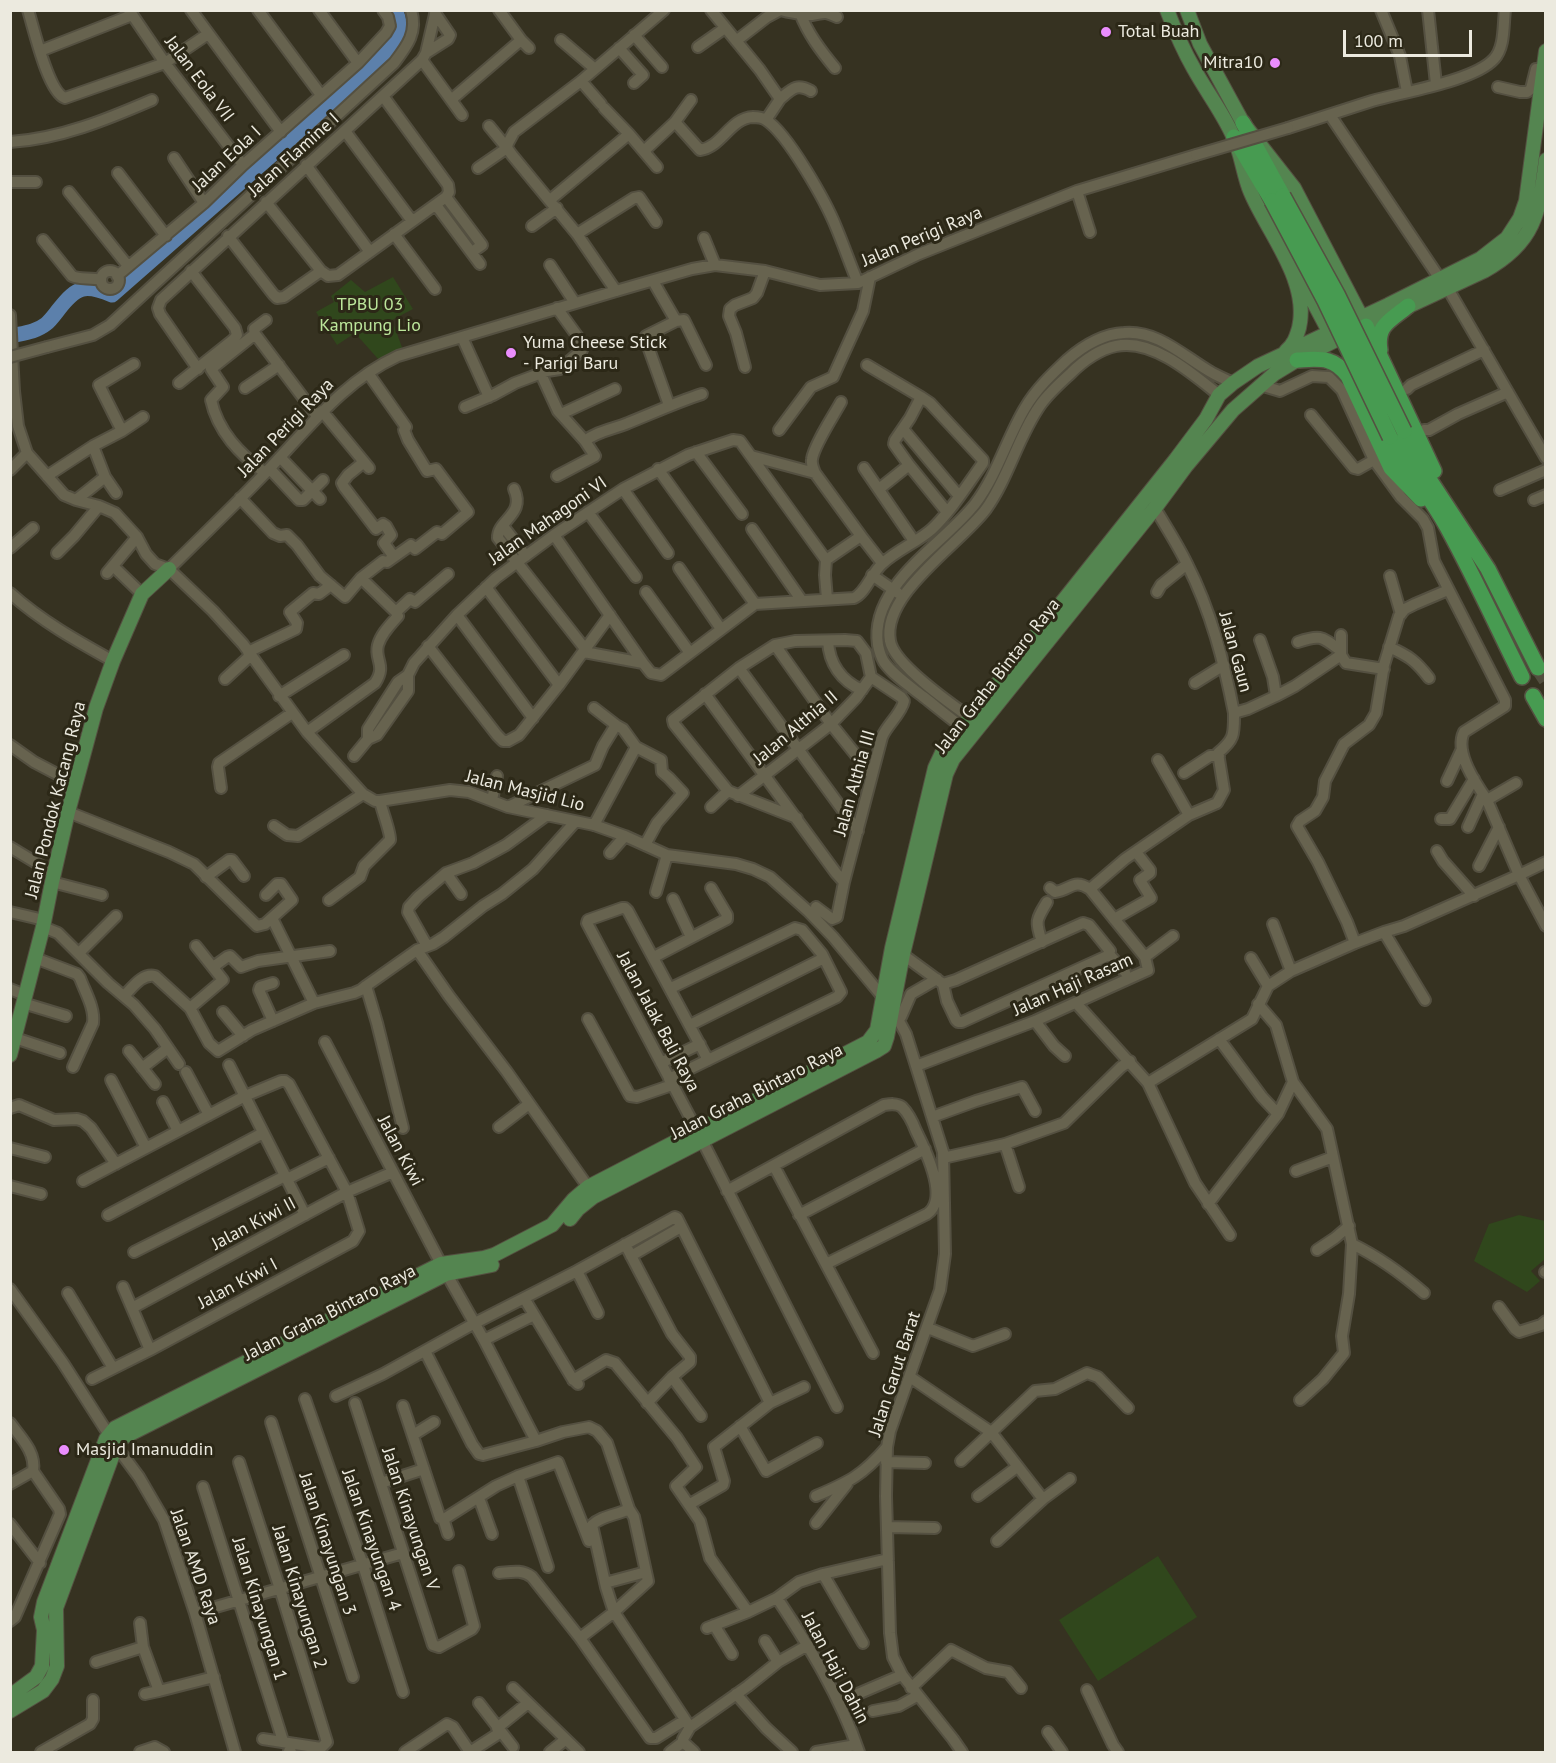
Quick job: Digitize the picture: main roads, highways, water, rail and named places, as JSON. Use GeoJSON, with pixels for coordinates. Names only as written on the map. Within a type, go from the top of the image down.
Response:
{"type":"FeatureCollection","features":[{"type":"Feature","properties":{"kind":"highway"},"geometry":{"type":"LineString","coordinates":[[1243,123],[1325,301],[1397,434],[1402,461],[1488,569],[1538,668]]}},
{"type":"Feature","properties":{"kind":"highway"},"geometry":{"type":"LineString","coordinates":[[1234,137],[1278,198]]}},
{"type":"Feature","properties":{"kind":"highway"},"geometry":{"type":"LineString","coordinates":[[1380,356],[1378,338],[1381,329],[1408,306]]}},
{"type":"Feature","properties":{"kind":"highway"},"geometry":{"type":"LineString","coordinates":[[1364,322],[1522,677]]}},
{"type":"Feature","properties":{"kind":"highway"},"geometry":{"type":"LineString","coordinates":[[1297,360],[1322,359],[1334,362],[1342,369],[1348,376],[1391,468],[1453,525]]}},
{"type":"Feature","properties":{"kind":"highway"},"geometry":{"type":"LineString","coordinates":[[1533,696],[1545,719]]}},
{"type":"Feature","properties":{"kind":"main road"},"geometry":{"type":"LineString","coordinates":[[1167,10],[1192,67],[1234,137],[1251,194],[1332,337]]}},
{"type":"Feature","properties":{"kind":"main road"},"geometry":{"type":"LineString","coordinates":[[1187,10],[1200,44],[1243,123],[1294,188],[1364,322]]}},
{"type":"Feature","properties":{"kind":"main road"},"geometry":{"type":"LineString","coordinates":[[1505,249],[1526,201],[1545,51]]}},
{"type":"Feature","properties":{"kind":"main road"},"geometry":{"type":"LineString","coordinates":[[1364,322],[1444,283],[1484,271],[1505,249],[1526,236],[1539,206],[1545,160]]}},
{"type":"Feature","properties":{"kind":"main road"},"geometry":{"type":"LineString","coordinates":[[1278,242],[1300,299],[1301,319],[1293,345],[1279,356]]}},
{"type":"Feature","properties":{"kind":"main road"},"geometry":{"type":"LineString","coordinates":[[1364,322],[1408,306],[1444,283]]}},
{"type":"Feature","properties":{"kind":"main road","name":"Jalan Graha Bintaro Raya"},"geometry":{"type":"LineString","coordinates":[[62,1573],[115,1428],[329,1327],[444,1269],[494,1255],[552,1225],[574,1199],[588,1188],[788,1090],[884,1046],[892,1007],[897,951],[946,774],[971,726],[1206,419],[1219,395],[1258,366],[1364,322]]}},
{"type":"Feature","properties":{"kind":"main road","name":"Jalan Graha Bintaro Raya"},"geometry":{"type":"LineString","coordinates":[[971,726],[1155,508],[1186,466],[1233,410],[1260,385],[1332,337]]}},
{"type":"Feature","properties":{"kind":"main road","name":"Jalan Pondok Kacang Raya"},"geometry":{"type":"LineString","coordinates":[[10,1055],[68,812],[96,708],[113,661],[142,594],[169,568]]}},
{"type":"Feature","properties":{"kind":"main road","name":"Jalan Graha Bintaro Raya"},"geometry":{"type":"LineString","coordinates":[[444,1269],[484,1267],[500,1262],[558,1231],[578,1209],[593,1197],[699,1135]]}},
{"type":"Feature","properties":{"kind":"main road"},"geometry":{"type":"LineString","coordinates":[[14,1691],[36,1677],[42,1666],[44,1629],[41,1617],[44,1602],[62,1573]]}},
{"type":"Feature","properties":{"kind":"main road"},"geometry":{"type":"LineString","coordinates":[[10,1711],[43,1691],[57,1666],[56,1608],[62,1573]]}},
{"type":"Feature","properties":{"kind":"waterway"},"geometry":{"type":"LineString","coordinates":[[10,336],[42,327],[50,321],[65,301],[82,289],[95,289],[112,295],[379,61],[396,38],[399,25],[395,10]]}},
{"type":"Feature","properties":{"kind":"tunnel"},"geometry":{"type":"LineString","coordinates":[[1538,668],[1546,680]]}},
{"type":"Feature","properties":{"kind":"place","name":"Total Buah"},"geometry":{"type":"Point","coordinates":[1106,32]}},
{"type":"Feature","properties":{"kind":"place","name":"Mitra10"},"geometry":{"type":"Point","coordinates":[1275,63]}},
{"type":"Feature","properties":{"kind":"place","name":"Yuma Cheese Stick - Parigi Baru"},"geometry":{"type":"Point","coordinates":[511,353]}},
{"type":"Feature","properties":{"kind":"place","name":"Masjid Imanuddin"},"geometry":{"type":"Point","coordinates":[64,1450]}},
{"type":"Feature","properties":{"kind":"park label","name":"TPBU 03 Kampung Lio"},"geometry":{"type":"Point","coordinates":[370,315]}}]}
